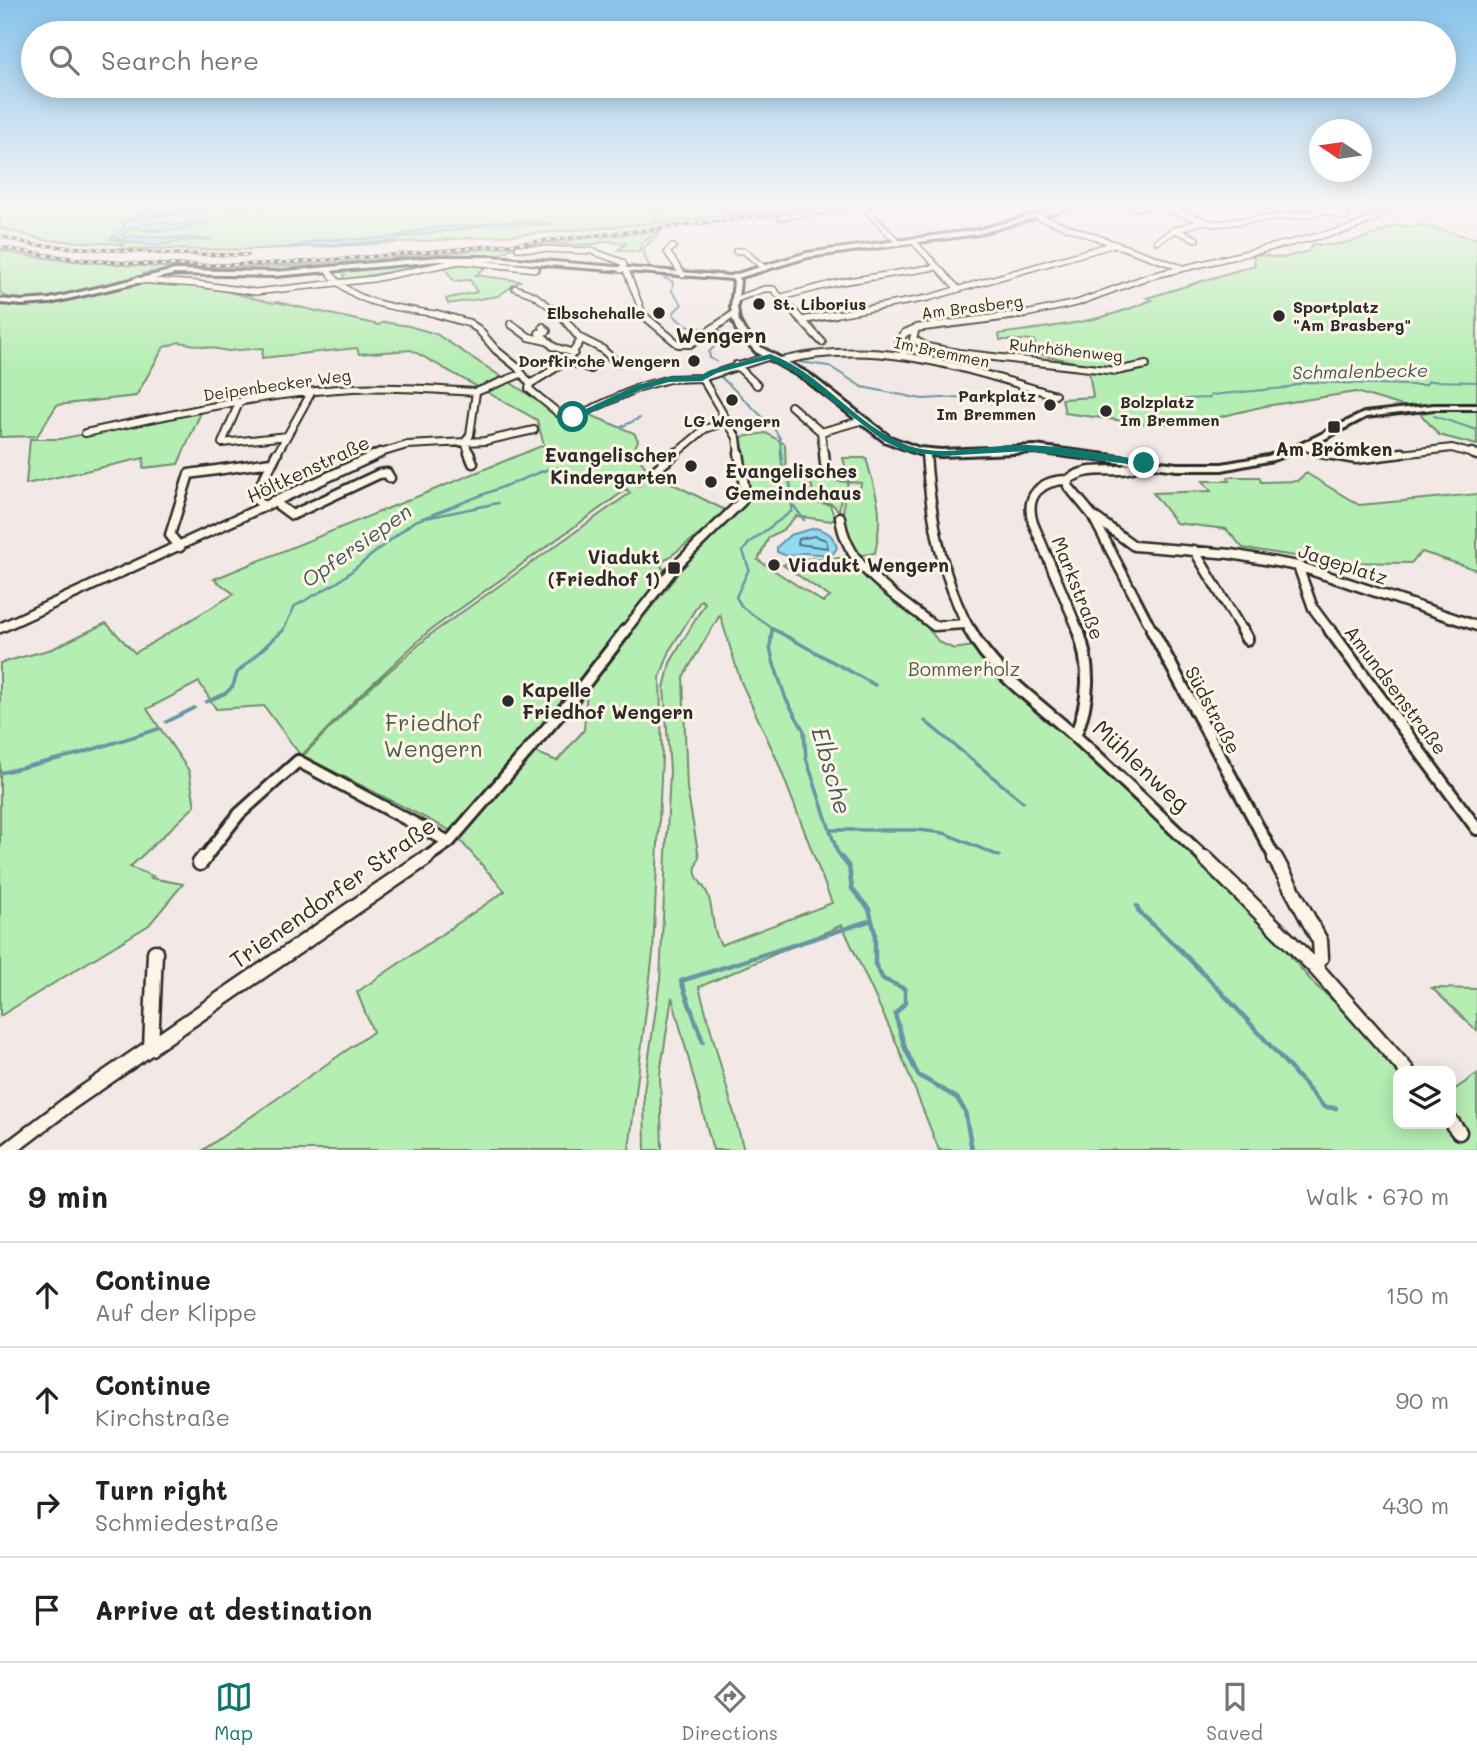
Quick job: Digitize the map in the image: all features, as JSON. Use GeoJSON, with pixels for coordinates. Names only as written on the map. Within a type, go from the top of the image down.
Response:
{"type":"FeatureCollection","features":[{"type":"Feature","properties":{"kind":"main road"},"geometry":{"type":"LineString","coordinates":[[0,301],[22,303],[60,299],[136,280],[189,271],[265,275],[422,261]]}},
{"type":"Feature","properties":{"kind":"main road"},"geometry":{"type":"LineString","coordinates":[[490,261],[734,277],[788,261]]}},
{"type":"Feature","properties":{"kind":"main road"},"geometry":{"type":"LineString","coordinates":[[734,277],[737,281],[734,314],[741,331],[759,350],[806,376],[860,421],[896,444],[926,452],[1027,448],[1144,463],[1222,467],[1270,458],[1304,446],[1364,415],[1416,409],[1477,407]]}},
{"type":"Feature","properties":{"kind":"street"},"geometry":{"type":"LineString","coordinates":[[136,280],[197,284],[255,292],[379,278],[466,261],[536,269]]}},
{"type":"Feature","properties":{"kind":"street"},"geometry":{"type":"LineString","coordinates":[[618,261],[624,265],[642,314],[678,344],[690,344],[734,314]]}},
{"type":"Feature","properties":{"kind":"street"},"geometry":{"type":"LineString","coordinates":[[673,261],[683,275]]}},
{"type":"Feature","properties":{"kind":"street"},"geometry":{"type":"LineString","coordinates":[[755,261],[764,268]]}},
{"type":"Feature","properties":{"kind":"street"},"geometry":{"type":"LineString","coordinates":[[930,261],[958,289]]}},
{"type":"Feature","properties":{"kind":"street"},"geometry":{"type":"LineString","coordinates":[[804,320],[909,302],[1057,261]]}},
{"type":"Feature","properties":{"kind":"street"},"geometry":{"type":"LineString","coordinates":[[1162,261],[1182,268]]}},
{"type":"Feature","properties":{"kind":"street","name":"Am Brasberg"},"geometry":{"type":"LineString","coordinates":[[904,355],[900,338],[906,331],[987,321],[1067,306],[1182,268],[1213,261]]}},
{"type":"Feature","properties":{"kind":"street"},"geometry":{"type":"LineString","coordinates":[[782,297],[835,283],[936,267]]}},
{"type":"Feature","properties":{"kind":"street"},"geometry":{"type":"LineString","coordinates":[[339,283],[340,268]]}},
{"type":"Feature","properties":{"kind":"street"},"geometry":{"type":"LineString","coordinates":[[328,270],[333,281],[339,283],[347,292],[371,301],[455,318],[473,325],[484,332],[495,349],[521,373],[530,384],[529,389],[561,417],[567,418],[596,408],[640,387],[665,380],[702,378],[770,356]]}},
{"type":"Feature","properties":{"kind":"street"},"geometry":{"type":"LineString","coordinates":[[515,288],[532,294],[550,306],[580,338],[602,349],[617,363]]}},
{"type":"Feature","properties":{"kind":"street"},"geometry":{"type":"LineString","coordinates":[[734,300],[769,288],[775,289],[822,342]]}},
{"type":"Feature","properties":{"kind":"street"},"geometry":{"type":"LineString","coordinates":[[511,324],[528,337],[546,341]]}},
{"type":"Feature","properties":{"kind":"street"},"geometry":{"type":"LineString","coordinates":[[543,327],[547,331],[539,333],[546,341],[557,349],[574,353]]}},
{"type":"Feature","properties":{"kind":"street","name":"Ruhrhöhenweg"},"geometry":{"type":"LineString","coordinates":[[916,328],[913,338],[919,343],[958,353],[1116,371],[1146,365]]}},
{"type":"Feature","properties":{"kind":"street"},"geometry":{"type":"LineString","coordinates":[[530,384],[567,361],[580,345],[580,338]]}},
{"type":"Feature","properties":{"kind":"street","name":"Im Bremmen"},"geometry":{"type":"LineString","coordinates":[[781,361],[821,351],[904,355],[1055,395]]}},
{"type":"Feature","properties":{"kind":"street"},"geometry":{"type":"LineString","coordinates":[[567,361],[591,369]]}},
{"type":"Feature","properties":{"kind":"street"},"geometry":{"type":"LineString","coordinates":[[736,365],[757,385]]}},
{"type":"Feature","properties":{"kind":"street"},"geometry":{"type":"LineString","coordinates":[[473,463],[464,442],[470,435],[479,390],[521,373]]}},
{"type":"Feature","properties":{"kind":"street","name":"Trienendorfer Straße"},"geometry":{"type":"LineString","coordinates":[[8,1150],[71,1102],[449,842],[575,696],[674,568],[742,501],[745,492],[739,444],[702,378]]}},
{"type":"Feature","properties":{"kind":"street","name":"Deipenbecker Weg"},"geometry":{"type":"LineString","coordinates":[[85,433],[239,402],[311,393],[387,387],[479,390]]}},
{"type":"Feature","properties":{"kind":"street"},"geometry":{"type":"LineString","coordinates":[[264,506],[254,498],[271,462],[311,393]]}},
{"type":"Feature","properties":{"kind":"street"},"geometry":{"type":"LineString","coordinates":[[239,402],[222,443],[287,436]]}},
{"type":"Feature","properties":{"kind":"street"},"geometry":{"type":"LineString","coordinates":[[791,406],[821,432],[825,464]]}},
{"type":"Feature","properties":{"kind":"street"},"geometry":{"type":"LineString","coordinates":[[653,472],[705,429],[728,421]]}},
{"type":"Feature","properties":{"kind":"street"},"geometry":{"type":"LineString","coordinates":[[821,432],[860,421]]}},
{"type":"Feature","properties":{"kind":"street","name":"Höltkenstraße"},"geometry":{"type":"LineString","coordinates":[[0,628],[180,547],[347,465],[387,450],[412,445],[485,442],[534,430]]}},
{"type":"Feature","properties":{"kind":"street"},"geometry":{"type":"LineString","coordinates":[[1304,446],[1353,459],[1454,447],[1477,455]]}},
{"type":"Feature","properties":{"kind":"street","name":"Mühlenweg"},"geometry":{"type":"LineString","coordinates":[[926,452],[931,514],[954,597],[965,624],[978,645],[1005,675],[1075,736],[1242,892],[1293,947],[1314,965],[1348,1007],[1403,1066]]}},
{"type":"Feature","properties":{"kind":"street"},"geometry":{"type":"LineString","coordinates":[[180,547],[170,535],[189,474],[271,462]]}},
{"type":"Feature","properties":{"kind":"street","name":"Markstraße"},"geometry":{"type":"LineString","coordinates":[[1075,736],[1089,700],[1087,659],[1081,636],[1029,508],[1033,493],[1043,483],[1136,468],[1144,463]]}},
{"type":"Feature","properties":{"kind":"street"},"geometry":{"type":"LineString","coordinates":[[273,501],[292,515],[379,474],[387,472],[390,478]]}},
{"type":"Feature","properties":{"kind":"street","name":"Südstraße"},"geometry":{"type":"LineString","coordinates":[[1071,477],[1068,486],[1092,515],[1214,749],[1313,925],[1323,953],[1321,960],[1314,965]]}},
{"type":"Feature","properties":{"kind":"street","name":"Jageplatz"},"geometry":{"type":"LineString","coordinates":[[1092,515],[1117,537],[1130,544],[1195,550],[1298,566],[1477,626]]}},
{"type":"Feature","properties":{"kind":"street"},"geometry":{"type":"LineString","coordinates":[[840,517],[841,532],[859,563],[874,579],[934,626],[965,624]]}},
{"type":"Feature","properties":{"kind":"street"},"geometry":{"type":"LineString","coordinates":[[1195,550],[1247,639]]}},
{"type":"Feature","properties":{"kind":"street","name":"Amundsenstraße"},"geometry":{"type":"LineString","coordinates":[[1298,566],[1313,608],[1477,829]]}},
{"type":"Feature","properties":{"kind":"street"},"geometry":{"type":"LineString","coordinates":[[200,863],[239,814],[298,761],[449,842]]}},
{"type":"Feature","properties":{"kind":"street"},"geometry":{"type":"LineString","coordinates":[[151,1048],[155,952]]}},
{"type":"Feature","properties":{"kind":"green space"},"geometry":{"type":"Polygon","coordinates":[[[0,261],[72,261],[179,268],[390,261],[274,272],[192,269],[144,273],[147,276],[49,299],[12,298],[0,293],[0,261]]]}},
{"type":"Feature","properties":{"kind":"green space"},"geometry":{"type":"Polygon","coordinates":[[[454,261],[343,280],[345,272],[357,268],[454,261]]]}},
{"type":"Feature","properties":{"kind":"green space"},"geometry":{"type":"Polygon","coordinates":[[[1254,261],[1477,261],[1477,407],[1406,407],[1356,392],[1265,406],[1190,424],[1146,424],[1065,413],[1062,399],[1093,397],[1088,365],[1043,355],[1037,352],[1034,340],[1000,340],[999,334],[1077,323],[1113,314],[1152,300],[1147,298],[1255,265],[1254,261]]]}},
{"type":"Feature","properties":{"kind":"green space"},"geometry":{"type":"Polygon","coordinates":[[[491,263],[476,275],[520,281],[498,296],[448,304],[446,299],[477,292],[470,280],[454,281],[443,266],[491,263]]]}},
{"type":"Feature","properties":{"kind":"green space","name":"Friedhof Wengern"},"geometry":{"type":"Polygon","coordinates":[[[132,282],[209,287],[379,325],[384,322],[436,334],[543,404],[559,419],[588,414],[634,433],[638,440],[634,451],[649,472],[729,512],[664,561],[661,566],[665,570],[581,682],[451,831],[303,756],[359,698],[431,634],[630,493],[627,489],[429,631],[357,698],[301,756],[264,706],[216,709],[199,682],[147,709],[189,771],[195,806],[130,867],[153,876],[151,878],[183,884],[149,925],[0,1016],[0,663],[52,649],[106,623],[135,653],[234,594],[214,579],[544,445],[537,420],[411,350],[359,354],[357,348],[262,358],[263,348],[228,351],[179,342],[164,347],[136,396],[57,405],[37,436],[0,437],[0,304],[50,303],[132,282]]]}},
{"type":"Feature","properties":{"kind":"green space"},"geometry":{"type":"Polygon","coordinates":[[[1477,409],[1477,445],[1439,435],[1417,410],[1477,409]]]}},
{"type":"Feature","properties":{"kind":"green space"},"geometry":{"type":"Polygon","coordinates":[[[202,410],[178,464],[143,468],[144,458],[26,484],[30,439],[60,439],[202,410]]]}},
{"type":"Feature","properties":{"kind":"green space","name":"Bommerholz"},"geometry":{"type":"Polygon","coordinates":[[[766,433],[785,444],[786,472],[806,478],[811,501],[830,505],[837,517],[831,521],[796,516],[784,529],[769,537],[758,560],[823,602],[830,597],[783,565],[801,559],[844,557],[850,553],[858,569],[919,617],[939,642],[954,649],[973,646],[1003,682],[1071,741],[1258,917],[1313,983],[1408,1066],[1393,1066],[1393,1129],[1456,1129],[1456,1089],[1477,1074],[1477,1150],[939,1150],[896,1042],[842,925],[699,987],[744,1150],[713,1150],[672,997],[660,1074],[662,1150],[645,1150],[644,1091],[660,980],[670,771],[664,688],[670,663],[705,603],[701,600],[671,648],[660,677],[662,756],[653,953],[629,1150],[203,1150],[373,1032],[357,992],[505,891],[458,838],[535,752],[557,761],[584,730],[587,688],[674,579],[688,557],[745,505],[749,498],[742,437],[766,433]],[[720,615],[683,677],[687,789],[699,857],[695,872],[708,895],[721,945],[832,903],[777,760],[741,682],[720,615]]]}},
{"type":"Feature","properties":{"kind":"green space"},"geometry":{"type":"Polygon","coordinates":[[[843,458],[866,458],[879,515],[875,553],[857,556],[843,528],[844,493],[840,490],[839,492],[839,511],[832,504],[815,500],[810,479],[848,482],[846,492],[859,494],[861,483],[849,482],[843,458]]]}},
{"type":"Feature","properties":{"kind":"green space"},"geometry":{"type":"Polygon","coordinates":[[[1306,473],[1359,505],[1477,494],[1477,570],[1422,552],[1411,563],[1333,562],[1243,548],[1226,529],[1176,523],[1153,493],[1211,491],[1203,481],[1229,481],[1228,477],[1259,477],[1261,482],[1297,481],[1306,473]]]}},
{"type":"Feature","properties":{"kind":"green space"},"geometry":{"type":"Polygon","coordinates":[[[1432,988],[1477,989],[1477,1031],[1432,988]]]}},
{"type":"Feature","properties":{"kind":"water"},"geometry":{"type":"Polygon","coordinates":[[[815,528],[826,532],[834,540],[837,548],[832,555],[803,553],[787,556],[777,552],[777,547],[790,535],[815,528]]]}},
{"type":"Feature","properties":{"kind":"waterway","name":"Elbsche"},"geometry":{"type":"LineString","coordinates":[[647,261],[657,273],[673,282],[672,291],[682,304],[673,313],[676,318],[688,326],[709,329]]}},
{"type":"Feature","properties":{"kind":"waterway","name":"Elbsche"},"geometry":{"type":"LineString","coordinates":[[715,330],[727,334],[709,352],[710,358],[717,362]]}},
{"type":"Feature","properties":{"kind":"waterway","name":"Schmalenbecke"},"geometry":{"type":"LineString","coordinates":[[799,362],[829,366],[862,387],[922,399],[962,397],[993,403],[1029,402]]}},
{"type":"Feature","properties":{"kind":"waterway","name":"Elbsche"},"geometry":{"type":"LineString","coordinates":[[718,374],[773,427],[780,438],[781,455]]}},
{"type":"Feature","properties":{"kind":"waterway","name":"Schmalenbecke"},"geometry":{"type":"LineString","coordinates":[[1161,400],[1209,398],[1211,395],[1285,388],[1306,382],[1408,385],[1425,385],[1429,381],[1477,382]]}},
{"type":"Feature","properties":{"kind":"waterway"},"geometry":{"type":"LineString","coordinates":[[1434,416],[1477,430]]}},
{"type":"Feature","properties":{"kind":"waterway","name":"Opfersiepen"},"geometry":{"type":"LineString","coordinates":[[621,427],[640,418]]}},
{"type":"Feature","properties":{"kind":"waterway","name":"Elbsche"},"geometry":{"type":"LineString","coordinates":[[772,628],[742,607],[736,597],[749,569],[743,551],[750,542],[792,511],[792,492],[788,476],[783,473],[781,453]]}},
{"type":"Feature","properties":{"kind":"waterway","name":"Opfersiepen"},"geometry":{"type":"LineString","coordinates":[[283,630],[295,606],[338,582],[413,522],[546,470],[560,468],[571,476]]}},
{"type":"Feature","properties":{"kind":"waterway"},"geometry":{"type":"LineString","coordinates":[[553,475],[566,474]]}},
{"type":"Feature","properties":{"kind":"waterway"},"geometry":{"type":"LineString","coordinates":[[426,518],[498,503]]}},
{"type":"Feature","properties":{"kind":"waterway"},"geometry":{"type":"LineString","coordinates":[[794,506],[804,520]]}},
{"type":"Feature","properties":{"kind":"waterway","name":"Elbsche"},"geometry":{"type":"LineString","coordinates":[[772,628],[777,632]]}},
{"type":"Feature","properties":{"kind":"waterway","name":"Opfersiepen"},"geometry":{"type":"LineString","coordinates":[[206,702],[226,693],[233,686],[237,673],[283,630]]}},
{"type":"Feature","properties":{"kind":"waterway","name":"Elbsche"},"geometry":{"type":"LineString","coordinates":[[772,630],[770,647],[773,661],[786,699],[804,731],[806,758],[837,851],[843,860]]}},
{"type":"Feature","properties":{"kind":"waterway"},"geometry":{"type":"LineString","coordinates":[[775,630],[875,685]]}},
{"type":"Feature","properties":{"kind":"waterway","name":"Opfersiepen"},"geometry":{"type":"LineString","coordinates":[[166,722],[194,708]]}},
{"type":"Feature","properties":{"kind":"waterway"},"geometry":{"type":"LineString","coordinates":[[925,721],[1023,802]]}},
{"type":"Feature","properties":{"kind":"waterway","name":"Opfersiepen"},"geometry":{"type":"LineString","coordinates":[[0,773],[78,754],[158,729]]}},
{"type":"Feature","properties":{"kind":"waterway"},"geometry":{"type":"LineString","coordinates":[[832,830],[918,830],[944,833],[999,856]]}},
{"type":"Feature","properties":{"kind":"waterway","name":"Elbsche"},"geometry":{"type":"LineString","coordinates":[[842,858],[849,867],[852,889],[869,909],[872,920]]}},
{"type":"Feature","properties":{"kind":"waterway"},"geometry":{"type":"LineString","coordinates":[[1137,906],[1139,912],[1235,1006],[1324,1107],[1336,1108]]}},
{"type":"Feature","properties":{"kind":"waterway"},"geometry":{"type":"LineString","coordinates":[[703,1042],[681,981],[872,920]]}},
{"type":"Feature","properties":{"kind":"waterway","name":"Elbsche"},"geometry":{"type":"LineString","coordinates":[[872,920],[875,933],[875,964],[883,979],[905,989],[905,1003],[895,1014],[905,1048],[918,1075],[957,1098],[965,1111],[972,1150]]}},
{"type":"Feature","properties":{"kind":"tunnel"},"geometry":{"type":"LineString","coordinates":[[636,486],[653,472]]}},
{"type":"Feature","properties":{"kind":"railway"},"geometry":{"type":"LineString","coordinates":[[99,261],[165,265],[308,261]]}},
{"type":"Feature","properties":{"kind":"place","name":"St. Liborius"},"geometry":{"type":"Point","coordinates":[759,304]}},
{"type":"Feature","properties":{"kind":"place","name":"Elbschehalle"},"geometry":{"type":"Point","coordinates":[659,313]}},
{"type":"Feature","properties":{"kind":"place","name":"Sportplatz \"Am Brasberg\""},"geometry":{"type":"Point","coordinates":[1279,316]}},
{"type":"Feature","properties":{"kind":"place","name":"Dorfkirche Wengern"},"geometry":{"type":"Point","coordinates":[694,361]}},
{"type":"Feature","properties":{"kind":"place","name":"LG Wengern"},"geometry":{"type":"Point","coordinates":[732,400]}},
{"type":"Feature","properties":{"kind":"place","name":"Parkplatz Im Bremmen"},"geometry":{"type":"Point","coordinates":[1050,405]}},
{"type":"Feature","properties":{"kind":"place","name":"Bolzplatz Im Bremmen"},"geometry":{"type":"Point","coordinates":[1106,411]}},
{"type":"Feature","properties":{"kind":"place","name":"Am Brömken"},"geometry":{"type":"Point","coordinates":[1334,427]}},
{"type":"Feature","properties":{"kind":"place","name":"Evangelischer Kindergarten"},"geometry":{"type":"Point","coordinates":[691,466]}},
{"type":"Feature","properties":{"kind":"place","name":"Evangelisches Gemeindehaus"},"geometry":{"type":"Point","coordinates":[711,482]}},
{"type":"Feature","properties":{"kind":"place","name":"Viadukt Wengern"},"geometry":{"type":"Point","coordinates":[774,565]}},
{"type":"Feature","properties":{"kind":"place","name":"Viadukt (Friedhof 1)"},"geometry":{"type":"Point","coordinates":[674,568]}},
{"type":"Feature","properties":{"kind":"place","name":"Kapelle Friedhof Wengern"},"geometry":{"type":"Point","coordinates":[508,701]}},
{"type":"Feature","properties":{"kind":"district","name":"Wengern"},"geometry":{"type":"Point","coordinates":[721,336]}},
{"type":"Feature","properties":{"kind":"route"},"geometry":{"type":"LineString","coordinates":[[573,417],[640,387],[669,379],[702,378],[770,356],[806,376],[860,421],[887,439],[909,449],[942,453],[1027,448],[1144,463]]}}]}
